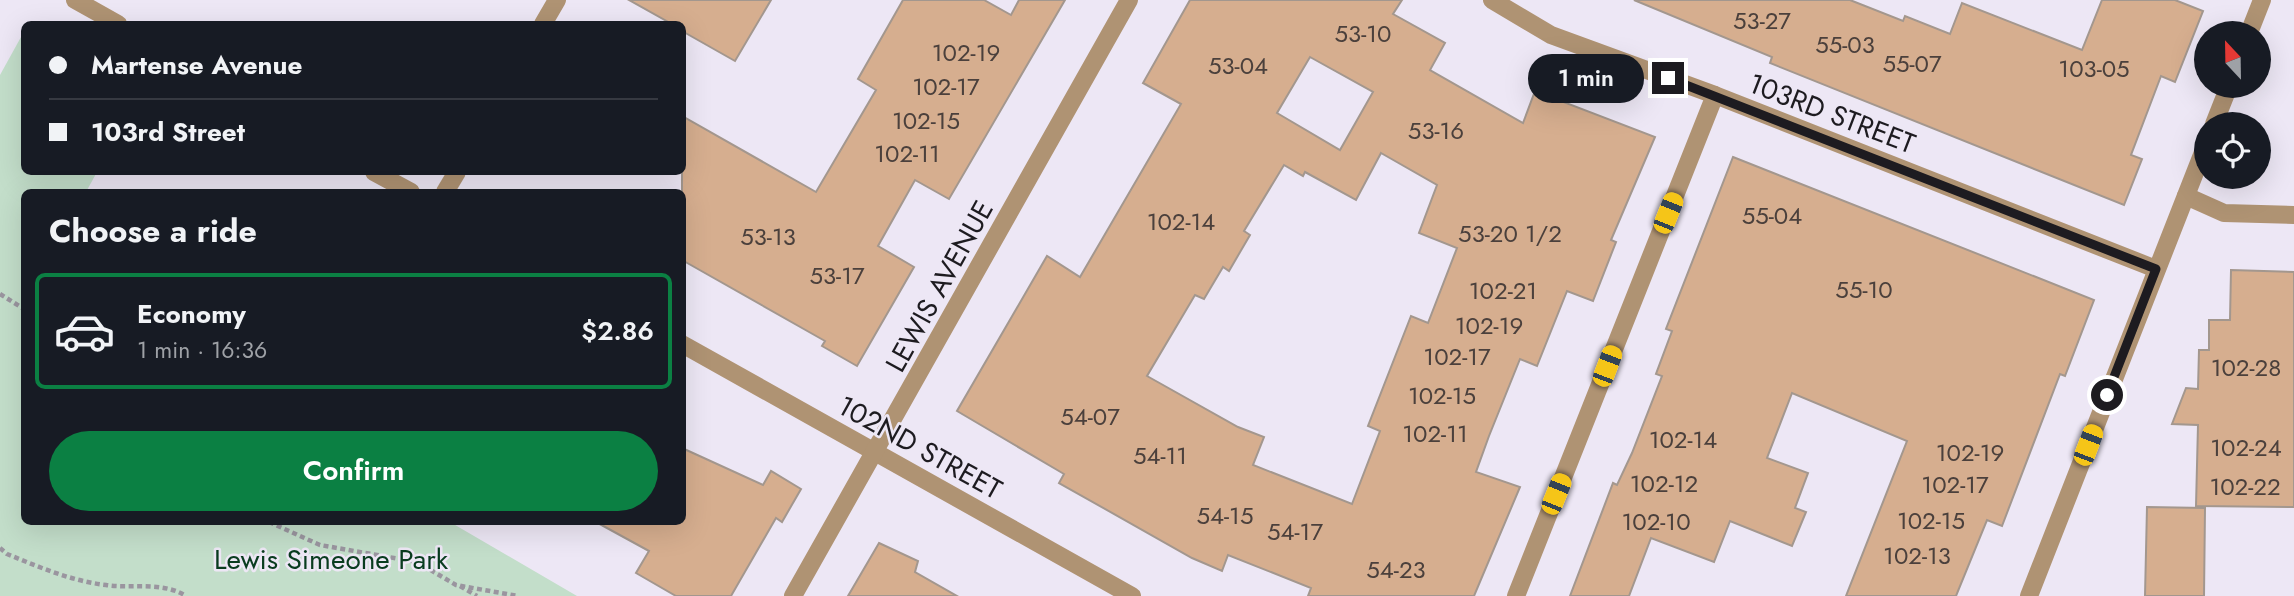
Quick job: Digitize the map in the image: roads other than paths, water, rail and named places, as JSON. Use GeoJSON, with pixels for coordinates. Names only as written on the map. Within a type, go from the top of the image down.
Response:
{"type":"FeatureCollection","features":[{"type":"Feature","properties":{"kind":"street"},"geometry":{"type":"LineString","coordinates":[[75,0],[113,21]]}},
{"type":"Feature","properties":{"kind":"street"},"geometry":{"type":"LineString","coordinates":[[545,21],[557,0]]}},
{"type":"Feature","properties":{"kind":"street","name":"LEWIS AVENUE"},"geometry":{"type":"LineString","coordinates":[[793,596],[1129,0]]}},
{"type":"Feature","properties":{"kind":"street","name":"103RD STREET"},"geometry":{"type":"LineString","coordinates":[[1492,0],[1551,35],[1715,96],[2156,269]]}},
{"type":"Feature","properties":{"kind":"street"},"geometry":{"type":"LineString","coordinates":[[2254,21],[2262,0]]}},
{"type":"Feature","properties":{"kind":"street"},"geometry":{"type":"LineString","coordinates":[[1516,596],[1715,96]]}},
{"type":"Feature","properties":{"kind":"street"},"geometry":{"type":"LineString","coordinates":[[380,175],[405,189]]}},
{"type":"Feature","properties":{"kind":"street"},"geometry":{"type":"LineString","coordinates":[[2029,596],[2194,175]]}},
{"type":"Feature","properties":{"kind":"street"},"geometry":{"type":"LineString","coordinates":[[2186,196],[2224,213],[2294,215]]}},
{"type":"Feature","properties":{"kind":"street","name":"102ND STREET"},"geometry":{"type":"LineString","coordinates":[[686,346],[1132,596]]}},
{"type":"Feature","properties":{"kind":"park label","name":"Lewis Simeone Park"},"geometry":{"type":"Point","coordinates":[331,559]}}]}
